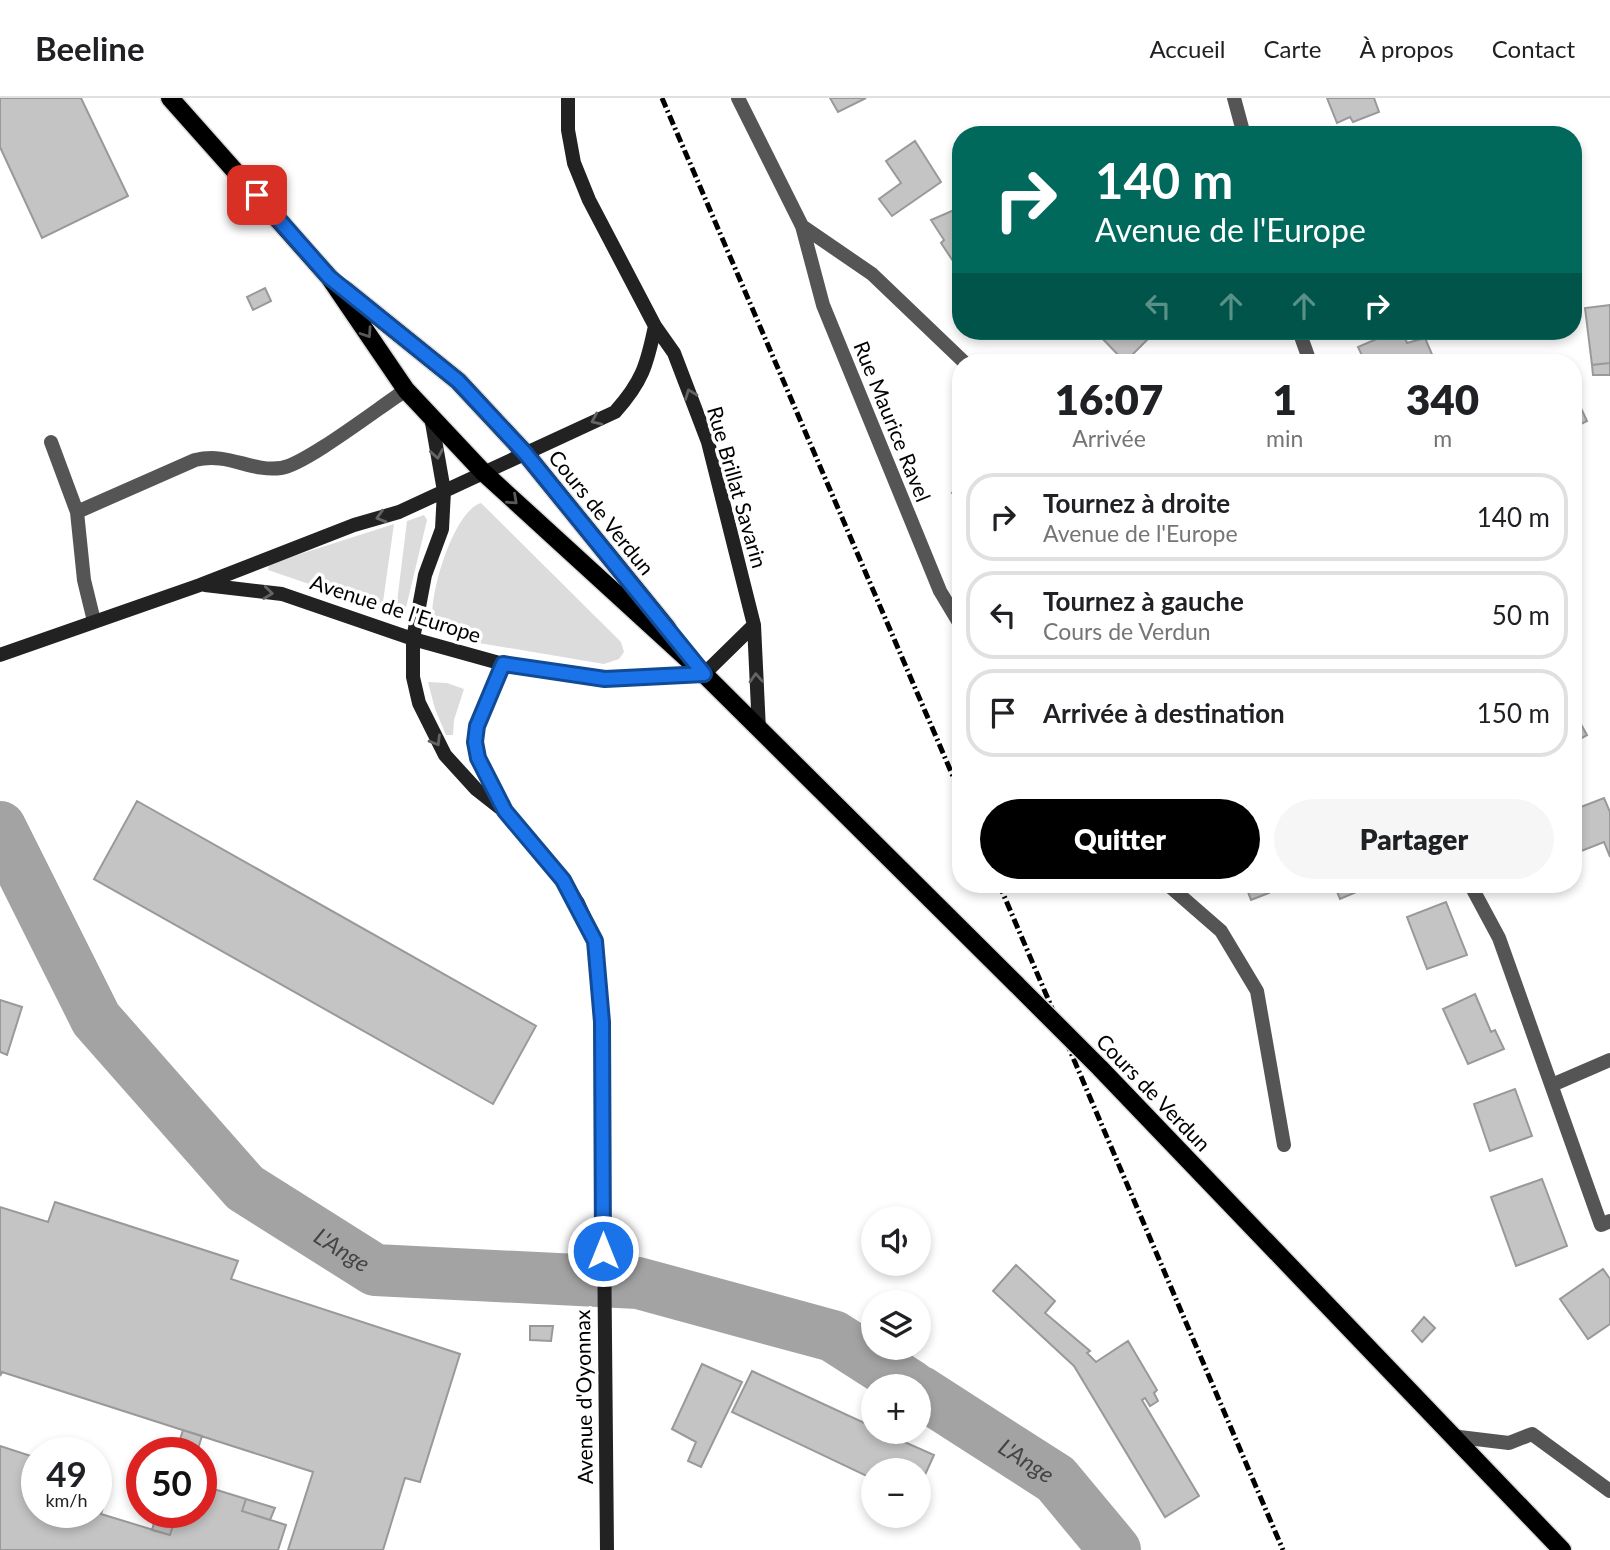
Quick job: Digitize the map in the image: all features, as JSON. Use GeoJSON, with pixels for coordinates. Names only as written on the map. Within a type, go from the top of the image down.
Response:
{"type":"FeatureCollection","features":[{"type":"Feature","properties":{"kind":"main road","name":"Cours de Verdun"},"geometry":{"type":"LineString","coordinates":[[170,98],[329,277],[406,390],[430,417],[483,472],[704,674],[1100,1068],[1562,1550]]}},
{"type":"Feature","properties":{"kind":"main road","name":"Rue Brillat Savarin"},"geometry":{"type":"LineString","coordinates":[[568,98],[568,130],[574,163],[589,200],[655,326],[674,353],[708,442],[754,625],[759,730]]}},
{"type":"Feature","properties":{"kind":"main road","name":"Cours de Verdun"},"geometry":{"type":"LineString","coordinates":[[329,277],[458,381],[525,453],[704,674]]}},
{"type":"Feature","properties":{"kind":"main road"},"geometry":{"type":"LineString","coordinates":[[525,453],[615,412],[637,388],[648,362],[655,326]]}},
{"type":"Feature","properties":{"kind":"main road"},"geometry":{"type":"LineString","coordinates":[[430,417],[444,491]]}},
{"type":"Feature","properties":{"kind":"main road","name":"Avenue de l'Europe"},"geometry":{"type":"LineString","coordinates":[[0,655],[200,585],[354,525],[399,512],[525,453]]}},
{"type":"Feature","properties":{"kind":"main road","name":"Avenue d'Oyonnax"},"geometry":{"type":"LineString","coordinates":[[444,491],[442,529],[425,575],[412,639],[414,677],[430,731],[445,755],[476,789],[505,811],[563,880],[595,941],[602,1022],[607,1550]]}},
{"type":"Feature","properties":{"kind":"main road","name":"Avenue de l'Europe"},"geometry":{"type":"LineString","coordinates":[[200,585],[282,594],[412,639],[503,664],[605,679],[704,674]]}},
{"type":"Feature","properties":{"kind":"main road"},"geometry":{"type":"LineString","coordinates":[[704,674],[754,625]]}},
{"type":"Feature","properties":{"kind":"main road","name":"Avenue d'Oyonnax"},"geometry":{"type":"LineString","coordinates":[[503,664],[477,726],[475,742],[478,758],[505,811]]}},
{"type":"Feature","properties":{"kind":"street","name":"Rue Maurice Ravel"},"geometry":{"type":"LineString","coordinates":[[738,98],[802,226],[823,305],[940,591],[952,611]]}},
{"type":"Feature","properties":{"kind":"street"},"geometry":{"type":"LineString","coordinates":[[1234,98],[1242,126]]}},
{"type":"Feature","properties":{"kind":"street"},"geometry":{"type":"LineString","coordinates":[[802,226],[872,274],[956,354]]}},
{"type":"Feature","properties":{"kind":"street"},"geometry":{"type":"LineString","coordinates":[[77,512],[195,460],[212,456],[281,468],[302,459],[406,390]]}},
{"type":"Feature","properties":{"kind":"street"},"geometry":{"type":"LineString","coordinates":[[51,442],[77,512],[84,580],[94,621]]}},
{"type":"Feature","properties":{"kind":"street"},"geometry":{"type":"LineString","coordinates":[[1177,893],[1221,931],[1257,991],[1284,1145]]}},
{"type":"Feature","properties":{"kind":"street"},"geometry":{"type":"LineString","coordinates":[[1475,893],[1499,938],[1601,1225],[1610,1221]]}},
{"type":"Feature","properties":{"kind":"street"},"geometry":{"type":"LineString","coordinates":[[1552,1085],[1610,1060]]}},
{"type":"Feature","properties":{"kind":"street"},"geometry":{"type":"LineString","coordinates":[[1451,1436],[1509,1443],[1532,1434],[1610,1491]]}},
{"type":"Feature","properties":{"kind":"shaded area"},"geometry":{"type":"Polygon","coordinates":[[[481,503],[621,642],[624,652],[619,659],[604,664],[479,643],[433,625],[434,596],[444,557],[461,522],[471,509],[481,503]]]}},
{"type":"Feature","properties":{"kind":"shaded area"},"geometry":{"type":"Polygon","coordinates":[[[424,515],[427,520],[404,616],[396,610],[407,521],[424,515]]]}},
{"type":"Feature","properties":{"kind":"shaded area"},"geometry":{"type":"Polygon","coordinates":[[[394,524],[382,609],[268,570],[269,564],[394,524]]]}},
{"type":"Feature","properties":{"kind":"shaded area"},"geometry":{"type":"Polygon","coordinates":[[[428,682],[447,683],[464,689],[454,720],[453,735],[446,735],[428,682]]]}},
{"type":"Feature","properties":{"kind":"building"},"geometry":{"type":"Polygon","coordinates":[[[0,98],[81,98],[128,196],[42,238],[0,147],[0,98]]]}},
{"type":"Feature","properties":{"kind":"building"},"geometry":{"type":"Polygon","coordinates":[[[830,98],[866,98],[838,112],[830,98]]]}},
{"type":"Feature","properties":{"kind":"building"},"geometry":{"type":"Polygon","coordinates":[[[1327,98],[1374,98],[1379,112],[1353,122],[1350,117],[1337,123],[1327,98]]]}},
{"type":"Feature","properties":{"kind":"building"},"geometry":{"type":"Polygon","coordinates":[[[915,141],[941,182],[892,216],[879,199],[901,183],[886,161],[915,141]]]}},
{"type":"Feature","properties":{"kind":"building"},"geometry":{"type":"Polygon","coordinates":[[[952,211],[952,260],[941,243],[944,240],[931,220],[952,211]]]}},
{"type":"Feature","properties":{"kind":"building"},"geometry":{"type":"Polygon","coordinates":[[[265,288],[271,301],[253,310],[247,297],[265,288]]]}},
{"type":"Feature","properties":{"kind":"building"},"geometry":{"type":"Polygon","coordinates":[[[1610,305],[1610,363],[1592,365],[1585,308],[1610,305]]]}},
{"type":"Feature","properties":{"kind":"building"},"geometry":{"type":"Polygon","coordinates":[[[1104,340],[1147,340],[1133,354],[1117,354],[1104,340]]]}},
{"type":"Feature","properties":{"kind":"building"},"geometry":{"type":"Polygon","coordinates":[[[1374,340],[1406,340],[1407,343],[1426,340],[1432,354],[1361,354],[1358,347],[1374,340]]]}},
{"type":"Feature","properties":{"kind":"building"},"geometry":{"type":"Polygon","coordinates":[[[1610,363],[1610,375],[1593,375],[1592,365],[1610,363]]]}},
{"type":"Feature","properties":{"kind":"building"},"geometry":{"type":"Polygon","coordinates":[[[1582,410],[1587,421],[1582,424],[1582,410]]]}},
{"type":"Feature","properties":{"kind":"building"},"geometry":{"type":"Polygon","coordinates":[[[1604,798],[1610,812],[1610,857],[1604,842],[1582,851],[1582,807],[1604,798]]]}},
{"type":"Feature","properties":{"kind":"building"},"geometry":{"type":"Polygon","coordinates":[[[137,801],[536,1026],[493,1104],[94,879],[137,801]]]}},
{"type":"Feature","properties":{"kind":"building"},"geometry":{"type":"Polygon","coordinates":[[[1248,893],[1269,893],[1251,900],[1248,893]]]}},
{"type":"Feature","properties":{"kind":"building"},"geometry":{"type":"Polygon","coordinates":[[[1338,893],[1354,893],[1340,899],[1338,893]]]}},
{"type":"Feature","properties":{"kind":"building"},"geometry":{"type":"Polygon","coordinates":[[[1446,902],[1467,955],[1427,969],[1407,917],[1446,902]]]}},
{"type":"Feature","properties":{"kind":"building"},"geometry":{"type":"Polygon","coordinates":[[[1475,994],[1491,1032],[1495,1030],[1504,1049],[1468,1064],[1443,1009],[1475,994]]]}},
{"type":"Feature","properties":{"kind":"building"},"geometry":{"type":"Polygon","coordinates":[[[0,1000],[22,1007],[7,1055],[0,1052],[0,1000]]]}},
{"type":"Feature","properties":{"kind":"building"},"geometry":{"type":"Polygon","coordinates":[[[1515,1089],[1532,1136],[1490,1151],[1474,1104],[1515,1089]]]}},
{"type":"Feature","properties":{"kind":"building"},"geometry":{"type":"Polygon","coordinates":[[[1542,1179],[1567,1246],[1516,1266],[1491,1197],[1542,1179]]]}},
{"type":"Feature","properties":{"kind":"building"},"geometry":{"type":"Polygon","coordinates":[[[55,1202],[238,1261],[231,1279],[460,1354],[420,1482],[405,1478],[383,1550],[288,1550],[313,1472],[217,1441],[217,1437],[204,1437],[2,1372],[0,1376],[0,1207],[48,1222],[55,1202]]]}},
{"type":"Feature","properties":{"kind":"building"},"geometry":{"type":"Polygon","coordinates":[[[1016,1265],[1055,1301],[1045,1313],[1090,1351],[1087,1353],[1096,1362],[1128,1341],[1157,1390],[1154,1393],[1158,1401],[1150,1406],[1145,1398],[1142,1400],[1199,1496],[1165,1517],[1074,1366],[993,1291],[1016,1265]]]}},
{"type":"Feature","properties":{"kind":"building"},"geometry":{"type":"Polygon","coordinates":[[[1603,1269],[1610,1279],[1610,1324],[1588,1339],[1560,1299],[1603,1269]]]}},
{"type":"Feature","properties":{"kind":"building"},"geometry":{"type":"Polygon","coordinates":[[[1424,1317],[1435,1328],[1422,1342],[1412,1331],[1424,1317]]]}},
{"type":"Feature","properties":{"kind":"building"},"geometry":{"type":"Polygon","coordinates":[[[530,1326],[553,1326],[551,1341],[530,1340],[530,1326]]]}},
{"type":"Feature","properties":{"kind":"building"},"geometry":{"type":"Polygon","coordinates":[[[702,1364],[742,1382],[701,1467],[688,1461],[696,1442],[672,1429],[702,1364]]]}},
{"type":"Feature","properties":{"kind":"building"},"geometry":{"type":"Polygon","coordinates":[[[752,1371],[861,1421],[861,1444],[909,1444],[934,1455],[931,1462],[931,1458],[861,1458],[861,1473],[732,1412],[752,1371]]]}},
{"type":"Feature","properties":{"kind":"building"},"geometry":{"type":"Polygon","coordinates":[[[183,1430],[202,1436],[202,1437],[181,1437],[183,1430]]]}},
{"type":"Feature","properties":{"kind":"building"},"geometry":{"type":"Polygon","coordinates":[[[0,1446],[21,1453],[21,1528],[112,1528],[112,1517],[126,1522],[126,1528],[147,1528],[170,1535],[172,1528],[217,1528],[217,1490],[246,1499],[242,1511],[286,1525],[278,1550],[0,1550],[0,1446]]]}},
{"type":"Feature","properties":{"kind":"building"},"geometry":{"type":"Polygon","coordinates":[[[246,1499],[275,1508],[270,1520],[242,1511],[246,1499]]]}},
{"type":"Feature","properties":{"kind":"building"},"geometry":{"type":"Polygon","coordinates":[[[153,1528],[172,1528],[170,1535],[153,1528]]]}},
{"type":"Feature","properties":{"kind":"waterway","name":"L'Ange"},"geometry":{"type":"LineString","coordinates":[[0,827],[96,1019],[245,1188],[375,1270],[638,1283],[833,1336],[892,1374]]}},
{"type":"Feature","properties":{"kind":"waterway","name":"L'Ange"},"geometry":{"type":"LineString","coordinates":[[931,1399],[1056,1479],[1115,1550]]}},
{"type":"Feature","properties":{"kind":"railway"},"geometry":{"type":"LineString","coordinates":[[662,98],[952,774]]}},
{"type":"Feature","properties":{"kind":"railway"},"geometry":{"type":"LineString","coordinates":[[1003,893],[1283,1550]]}},
{"type":"Feature","properties":{"kind":"route"},"geometry":{"type":"LineString","coordinates":[[257,195],[329,277],[458,381],[525,453],[704,674],[605,679],[503,664],[477,726],[475,742],[478,758],[505,811],[563,880],[578,903],[595,941],[601,980],[603,1251]]}}]}
